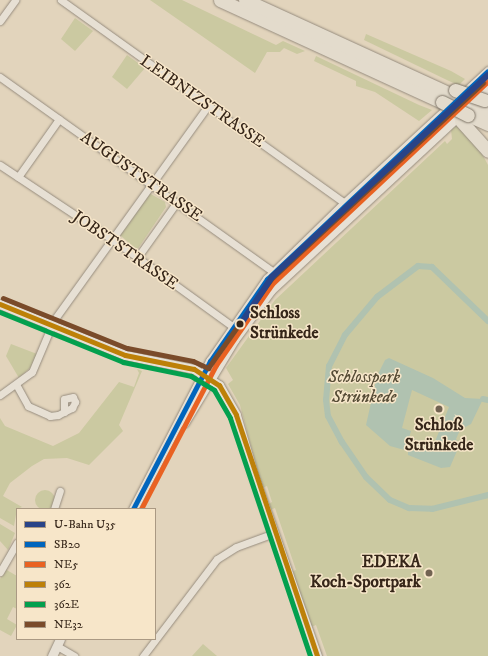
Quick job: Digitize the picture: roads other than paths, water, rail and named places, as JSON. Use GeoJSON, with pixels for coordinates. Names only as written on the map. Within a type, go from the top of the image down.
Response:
{"type":"FeatureCollection","features":[{"type":"Feature","properties":{"kind":"highway"},"geometry":{"type":"LineString","coordinates":[[220,0],[373,69],[446,98],[479,106],[488,124]]}},
{"type":"Feature","properties":{"kind":"highway"},"geometry":{"type":"LineString","coordinates":[[245,0],[386,64],[446,98],[479,106]]}},
{"type":"Feature","properties":{"kind":"highway"},"geometry":{"type":"LineString","coordinates":[[479,106],[488,151]]}},
{"type":"Feature","properties":{"kind":"street"},"geometry":{"type":"LineString","coordinates":[[0,21],[15,0]]}},
{"type":"Feature","properties":{"kind":"street","name":"LEIBNIZSTRASSE"},"geometry":{"type":"LineString","coordinates":[[61,0],[345,203]]}},
{"type":"Feature","properties":{"kind":"street"},"geometry":{"type":"LineString","coordinates":[[134,508],[232,326],[274,272],[345,203],[488,71]]}},
{"type":"Feature","properties":{"kind":"street","name":"AUGUSTSTRASSE"},"geometry":{"type":"LineString","coordinates":[[0,78],[151,183],[282,278]]}},
{"type":"Feature","properties":{"kind":"street"},"geometry":{"type":"LineString","coordinates":[[1,391],[17,386],[32,372],[51,326],[151,183],[208,106]]}},
{"type":"Feature","properties":{"kind":"street"},"geometry":{"type":"LineString","coordinates":[[206,375],[282,278],[422,149],[479,106]]}},
{"type":"Feature","properties":{"kind":"street"},"geometry":{"type":"LineString","coordinates":[[18,177],[58,119]]}},
{"type":"Feature","properties":{"kind":"street"},"geometry":{"type":"LineString","coordinates":[[418,135],[422,149]]}},
{"type":"Feature","properties":{"kind":"street","name":"JOBSTSTRASSE"},"geometry":{"type":"LineString","coordinates":[[0,164],[137,258],[232,326]]}},
{"type":"Feature","properties":{"kind":"street"},"geometry":{"type":"LineString","coordinates":[[137,258],[177,202]]}},
{"type":"Feature","properties":{"kind":"street"},"geometry":{"type":"LineString","coordinates":[[345,203],[349,216]]}},
{"type":"Feature","properties":{"kind":"street"},"geometry":{"type":"LineString","coordinates":[[0,304],[125,355],[206,375],[225,392],[236,415],[274,533],[317,656]]}},
{"type":"Feature","properties":{"kind":"street"},"geometry":{"type":"LineString","coordinates":[[17,386],[28,406],[50,416],[64,412]]}},
{"type":"Feature","properties":{"kind":"street"},"geometry":{"type":"LineString","coordinates":[[54,508],[60,491]]}},
{"type":"Feature","properties":{"kind":"street"},"geometry":{"type":"LineString","coordinates":[[156,639],[218,559],[236,547],[274,533]]}},
{"type":"Feature","properties":{"kind":"street"},"geometry":{"type":"LineString","coordinates":[[0,572],[16,544]]}},
{"type":"Feature","properties":{"kind":"street"},"geometry":{"type":"LineString","coordinates":[[143,656],[155,640]]}},
{"type":"Feature","properties":{"kind":"street"},"geometry":{"type":"LineString","coordinates":[[52,656],[58,643],[74,656]]}},
{"type":"Feature","properties":{"kind":"waterway"},"geometry":{"type":"LineString","coordinates":[[488,321],[432,267],[418,266],[377,297],[345,335],[329,366],[326,400],[328,416],[342,442],[366,477],[390,500],[409,508],[432,509],[488,495]]}},
{"type":"Feature","properties":{"kind":"waterway"},"geometry":{"type":"LineString","coordinates":[[483,399],[488,400]]}},
{"type":"Feature","properties":{"kind":"metro line","name":"U35"},"geometry":{"type":"LineString","coordinates":[[240,325],[272,277],[488,75]]}},
{"type":"Feature","properties":{"kind":"place","name":"Schloss Strünkede"},"geometry":{"type":"Point","coordinates":[240,324]}},
{"type":"Feature","properties":{"kind":"place","name":"Schloß Strünkede"},"geometry":{"type":"Point","coordinates":[439,409]}},
{"type":"Feature","properties":{"kind":"place","name":"EDEKA Koch-Sportpark"},"geometry":{"type":"Point","coordinates":[429,573]}},
{"type":"Feature","properties":{"kind":"park label","name":"Schlosspark Strünkede"},"geometry":{"type":"Point","coordinates":[364,388]}}]}
